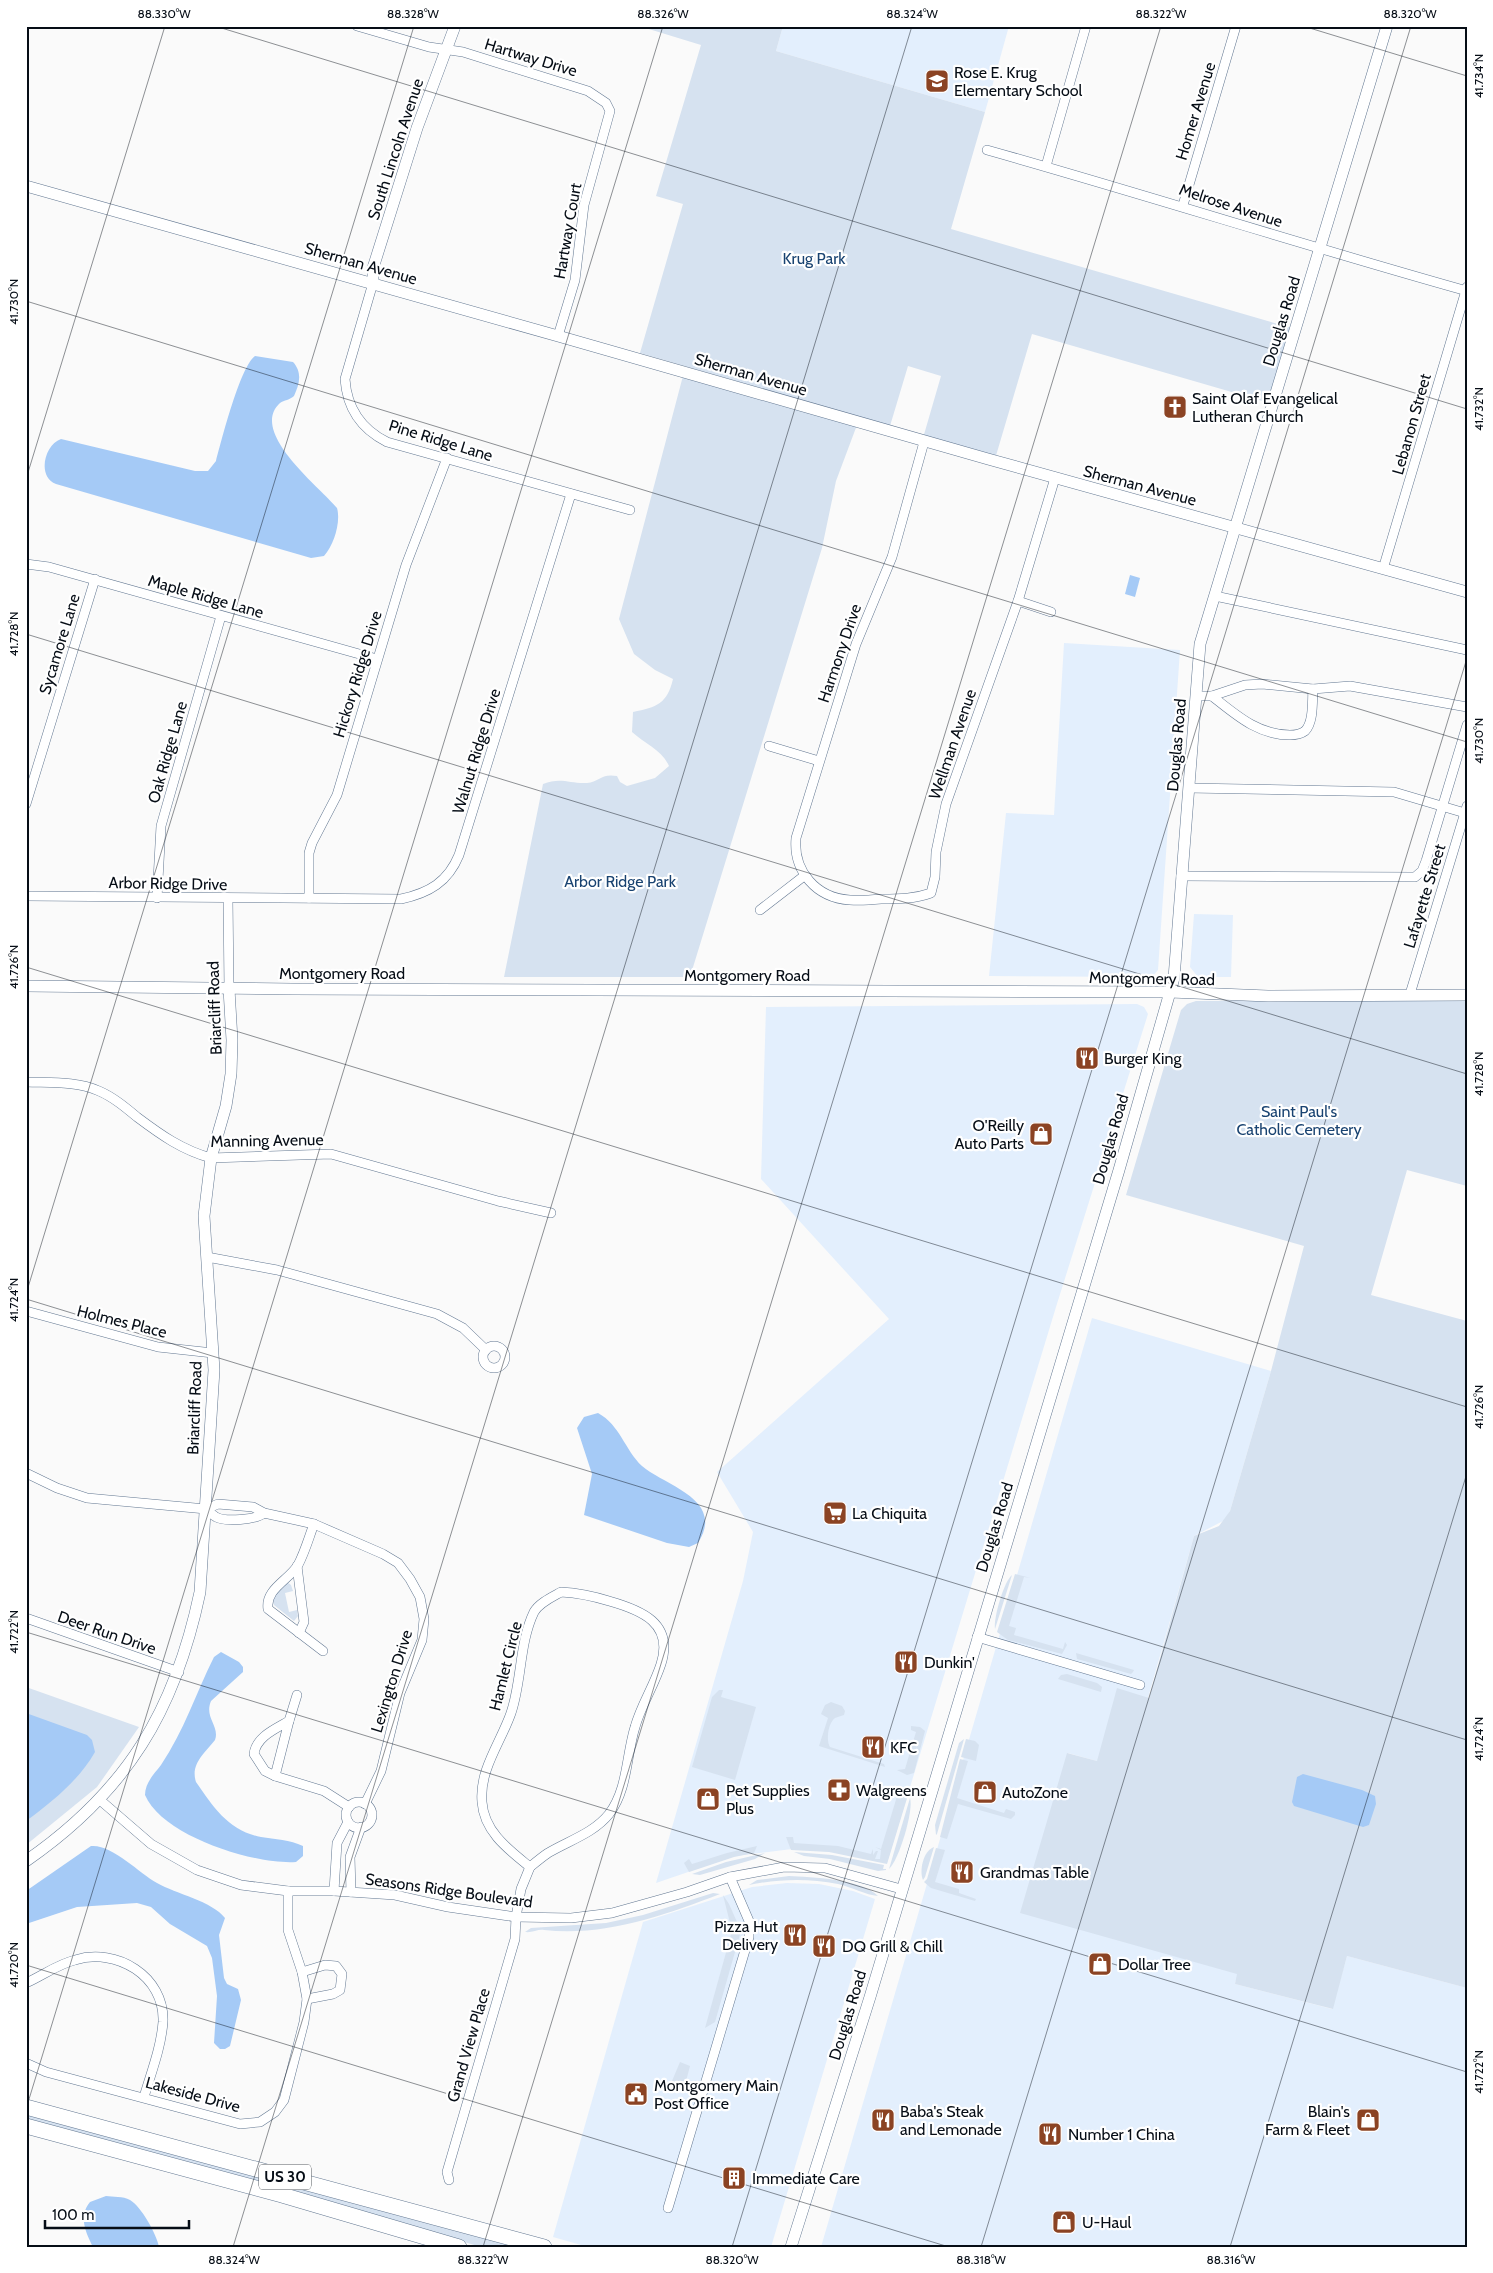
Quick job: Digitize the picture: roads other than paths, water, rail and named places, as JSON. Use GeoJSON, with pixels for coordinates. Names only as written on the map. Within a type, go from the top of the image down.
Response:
{"type":"FeatureCollection","features":[{"type":"Feature","properties":{"kind":"main road","name":"US 30"},"geometry":{"type":"LineString","coordinates":[[26,2107],[544,2247]]}},
{"type":"Feature","properties":{"kind":"main road","name":"US 30"},"geometry":{"type":"LineString","coordinates":[[26,2126],[282,2195],[459,2247]]}},
{"type":"Feature","properties":{"kind":"street","name":"Hartway Drive"},"geometry":{"type":"LineString","coordinates":[[357,26],[429,47],[462,52],[588,91],[599,96],[606,103]]}},
{"type":"Feature","properties":{"kind":"street","name":"South Lincoln Avenue"},"geometry":{"type":"LineString","coordinates":[[373,283],[373,268],[405,166],[455,26]]}},
{"type":"Feature","properties":{"kind":"street"},"geometry":{"type":"LineString","coordinates":[[1046,166],[1086,26]]}},
{"type":"Feature","properties":{"kind":"street","name":"Homer Avenue"},"geometry":{"type":"LineString","coordinates":[[1182,205],[1236,26]]}},
{"type":"Feature","properties":{"kind":"street","name":"Douglas Road"},"geometry":{"type":"LineString","coordinates":[[791,2247],[1119,1170],[1174,978],[1200,644],[1387,26]]}},
{"type":"Feature","properties":{"kind":"street","name":"Hartway Court"},"geometry":{"type":"LineString","coordinates":[[558,336],[575,280],[588,188],[608,124],[610,111],[606,103]]}},
{"type":"Feature","properties":{"kind":"street","name":"Melrose Avenue"},"geometry":{"type":"LineString","coordinates":[[987,150],[1182,205],[1319,249],[1466,289]]}},
{"type":"Feature","properties":{"kind":"street","name":"Sherman Avenue"},"geometry":{"type":"LineString","coordinates":[[26,186],[373,283],[924,442],[1467,592]]}},
{"type":"Feature","properties":{"kind":"street","name":"Pine Ridge Lane"},"geometry":{"type":"LineString","coordinates":[[373,283],[345,379],[346,393],[352,410],[361,423],[376,436],[388,442],[630,510]]}},
{"type":"Feature","properties":{"kind":"street","name":"Lebanon Street"},"geometry":{"type":"LineString","coordinates":[[1383,569],[1466,289]]}},
{"type":"Feature","properties":{"kind":"street","name":"Harmony Drive"},"geometry":{"type":"LineString","coordinates":[[804,876],[795,850],[796,838],[856,644],[892,557],[924,442]]}},
{"type":"Feature","properties":{"kind":"street","name":"Hickory Ridge Drive"},"geometry":{"type":"LineString","coordinates":[[309,898],[309,853],[312,843],[337,795],[406,565],[446,458]]}},
{"type":"Feature","properties":{"kind":"street","name":"Wellman Avenue"},"geometry":{"type":"LineString","coordinates":[[804,876],[813,887],[826,894],[848,900],[917,898],[931,893],[935,877],[936,852],[946,804],[1018,601],[1056,478]]}},
{"type":"Feature","properties":{"kind":"street","name":"Walnut Ridge Drive"},"geometry":{"type":"LineString","coordinates":[[309,898],[401,899],[429,891],[446,878],[454,867],[571,494]]}},
{"type":"Feature","properties":{"kind":"street","name":"Maple Ridge Lane"},"geometry":{"type":"LineString","coordinates":[[26,564],[49,566],[377,660]]}},
{"type":"Feature","properties":{"kind":"street","name":"Sycamore Lane"},"geometry":{"type":"LineString","coordinates":[[26,804],[95,579]]}},
{"type":"Feature","properties":{"kind":"street"},"geometry":{"type":"LineString","coordinates":[[1215,596],[1467,650]]}},
{"type":"Feature","properties":{"kind":"street"},"geometry":{"type":"LineString","coordinates":[[1018,601],[1051,612]]}},
{"type":"Feature","properties":{"kind":"street","name":"Oak Ridge Lane"},"geometry":{"type":"LineString","coordinates":[[157,898],[161,826],[221,616]]}},
{"type":"Feature","properties":{"kind":"street"},"geometry":{"type":"LineString","coordinates":[[1196,696],[1212,696],[1245,685],[1313,689],[1362,687],[1467,708]]}},
{"type":"Feature","properties":{"kind":"street"},"geometry":{"type":"LineString","coordinates":[[1212,696],[1256,728],[1269,733],[1297,735],[1305,732],[1310,722],[1313,689]]}},
{"type":"Feature","properties":{"kind":"street"},"geometry":{"type":"LineString","coordinates":[[1181,876],[1415,876],[1422,871],[1426,861],[1467,725]]}},
{"type":"Feature","properties":{"kind":"street"},"geometry":{"type":"LineString","coordinates":[[769,746],[819,761]]}},
{"type":"Feature","properties":{"kind":"street"},"geometry":{"type":"LineString","coordinates":[[1188,788],[1236,791],[1378,791],[1402,794],[1442,806],[1466,810]]}},
{"type":"Feature","properties":{"kind":"street","name":"Lafayette Street"},"geometry":{"type":"LineString","coordinates":[[1410,994],[1466,810]]}},
{"type":"Feature","properties":{"kind":"street"},"geometry":{"type":"LineString","coordinates":[[760,910],[804,876]]}},
{"type":"Feature","properties":{"kind":"street","name":"Arbor Ridge Drive"},"geometry":{"type":"LineString","coordinates":[[26,896],[309,898]]}},
{"type":"Feature","properties":{"kind":"street","name":"Briarcliff Road"},"geometry":{"type":"LineString","coordinates":[[26,1861],[59,1838],[100,1800],[147,1738],[179,1672],[200,1592],[214,1370],[204,1216],[211,1158],[226,1106],[231,1074],[232,1040],[229,989],[228,898]]}},
{"type":"Feature","properties":{"kind":"street","name":"Montgomery Road"},"geometry":{"type":"LineString","coordinates":[[26,986],[229,989],[1170,992],[1214,995],[1467,994]]}},
{"type":"Feature","properties":{"kind":"street","name":"Manning Avenue"},"geometry":{"type":"LineString","coordinates":[[26,1082],[74,1084],[100,1091],[120,1103],[174,1144],[196,1154],[211,1158],[331,1154],[498,1201],[551,1213]]}},
{"type":"Feature","properties":{"kind":"street"},"geometry":{"type":"LineString","coordinates":[[208,1257],[277,1270],[437,1314],[463,1328],[486,1350]]}},
{"type":"Feature","properties":{"kind":"street","name":"Holmes Place"},"geometry":{"type":"LineString","coordinates":[[26,1311],[158,1348],[212,1353]]}},
{"type":"Feature","properties":{"kind":"street"},"geometry":{"type":"LineString","coordinates":[[26,1472],[56,1488],[87,1498],[206,1509]]}},
{"type":"Feature","properties":{"kind":"street","name":"Lexington Drive"},"geometry":{"type":"LineString","coordinates":[[264,1512],[258,1517],[250,1519],[216,1518],[206,1509],[218,1504],[253,1507],[264,1512],[314,1524],[383,1554],[398,1564],[410,1578],[420,1597],[424,1619],[422,1640],[400,1694],[381,1772],[365,1804],[370,1811],[371,1818],[361,1828],[350,1857],[352,1892]]}},
{"type":"Feature","properties":{"kind":"street"},"geometry":{"type":"LineString","coordinates":[[314,1524],[297,1566],[270,1596],[267,1604],[268,1609],[323,1651]]}},
{"type":"Feature","properties":{"kind":"street"},"geometry":{"type":"LineString","coordinates":[[297,1566],[304,1622],[300,1634]]}},
{"type":"Feature","properties":{"kind":"street","name":"Hamlet Circle"},"geometry":{"type":"LineString","coordinates":[[561,1592],[581,1593],[635,1608],[650,1617],[657,1626],[664,1646],[661,1663],[634,1728],[627,1766],[618,1796],[608,1814],[599,1823],[546,1854],[530,1867],[502,1844],[487,1824],[482,1802],[488,1764],[511,1712],[528,1629],[535,1611],[546,1600],[561,1592]]}},
{"type":"Feature","properties":{"kind":"street","name":"Deer Run Drive"},"geometry":{"type":"LineString","coordinates":[[26,1618],[179,1672]]}},
{"type":"Feature","properties":{"kind":"street"},"geometry":{"type":"LineString","coordinates":[[977,1637],[1140,1685]]}},
{"type":"Feature","properties":{"kind":"street"},"geometry":{"type":"LineString","coordinates":[[275,1776],[297,1695]]}},
{"type":"Feature","properties":{"kind":"street"},"geometry":{"type":"LineString","coordinates":[[289,1721],[260,1739],[255,1746],[254,1754],[266,1771],[275,1776],[324,1791],[349,1808]]}},
{"type":"Feature","properties":{"kind":"street","name":"Seasons Ridge Boulevard"},"geometry":{"type":"LineString","coordinates":[[100,1800],[151,1844],[197,1870],[241,1885],[288,1891],[334,1891],[395,1895],[448,1907],[516,1917],[571,1918],[612,1913],[687,1892],[730,1877],[784,1867],[824,1868],[901,1889]]}},
{"type":"Feature","properties":{"kind":"street"},"geometry":{"type":"LineString","coordinates":[[361,1828],[353,1827],[348,1822],[346,1813],[355,1803],[365,1804]]}},
{"type":"Feature","properties":{"kind":"street"},"geometry":{"type":"LineString","coordinates":[[334,1891],[337,1843],[348,1822]]}},
{"type":"Feature","properties":{"kind":"street"},"geometry":{"type":"LineString","coordinates":[[516,1917],[521,1889],[530,1867]]}},
{"type":"Feature","properties":{"kind":"street"},"geometry":{"type":"LineString","coordinates":[[668,2208],[749,1937],[749,1921],[730,1877]]}},
{"type":"Feature","properties":{"kind":"street","name":"Lakeside Drive"},"geometry":{"type":"LineString","coordinates":[[26,2063],[46,2072],[240,2124],[260,2122],[275,2112],[284,2100],[304,2022],[306,1999],[302,1972],[288,1930],[288,1891]]}},
{"type":"Feature","properties":{"kind":"street","name":"Grand View Place"},"geometry":{"type":"LineString","coordinates":[[450,2180],[447,2172],[515,1939],[516,1917]]}},
{"type":"Feature","properties":{"kind":"street"},"geometry":{"type":"LineString","coordinates":[[26,1984],[74,1960],[98,1956],[121,1960],[140,1972],[154,1987],[162,2005],[163,2021],[161,2038],[144,2097]]}},
{"type":"Feature","properties":{"kind":"street"},"geometry":{"type":"LineString","coordinates":[[302,1972],[325,1965],[336,1966],[342,1974],[340,1990],[333,1994],[306,1999]]}},
{"type":"Feature","properties":{"kind":"water"},"geometry":{"type":"Polygon","coordinates":[[[255,356],[293,362],[298,370],[299,383],[296,392],[294,396],[280,403],[273,415],[273,429],[280,444],[303,474],[337,508],[336,533],[331,546],[324,556],[311,558],[56,484],[46,475],[45,461],[47,454],[55,442],[61,439],[195,471],[208,471],[216,461],[232,404],[243,374],[255,356]]]}},
{"type":"Feature","properties":{"kind":"water"},"geometry":{"type":"Polygon","coordinates":[[[1130,575],[1140,578],[1135,597],[1125,594],[1130,575]]]}},
{"type":"Feature","properties":{"kind":"water"},"geometry":{"type":"Polygon","coordinates":[[[598,1413],[612,1424],[642,1466],[689,1495],[699,1505],[704,1515],[705,1528],[698,1543],[689,1547],[667,1543],[584,1515],[592,1474],[577,1428],[584,1417],[598,1413]]]}},
{"type":"Feature","properties":{"kind":"water"},"geometry":{"type":"Polygon","coordinates":[[[221,1652],[239,1662],[243,1667],[243,1672],[211,1701],[209,1712],[216,1735],[215,1740],[197,1764],[195,1770],[196,1782],[223,1817],[240,1830],[261,1837],[288,1841],[303,1846],[303,1856],[296,1862],[258,1859],[212,1845],[189,1835],[170,1823],[155,1810],[145,1795],[148,1783],[169,1752],[183,1725],[214,1657],[221,1652]]]}},
{"type":"Feature","properties":{"kind":"water"},"geometry":{"type":"Polygon","coordinates":[[[26,1713],[87,1735],[92,1740],[95,1752],[81,1772],[64,1790],[26,1821],[26,1713]]]}},
{"type":"Feature","properties":{"kind":"water"},"geometry":{"type":"Polygon","coordinates":[[[1303,1774],[1362,1790],[1375,1796],[1376,1804],[1369,1825],[1363,1827],[1294,1806],[1292,1802],[1297,1777],[1303,1774]]]}},
{"type":"Feature","properties":{"kind":"water"},"geometry":{"type":"Polygon","coordinates":[[[91,1846],[116,1854],[157,1883],[203,1902],[225,1918],[219,1935],[224,1978],[227,1984],[238,1989],[241,2000],[230,2046],[220,2049],[214,2043],[217,1996],[212,1958],[207,1946],[170,1924],[151,1907],[137,1903],[77,1907],[26,1924],[26,1891],[91,1846]]]}},
{"type":"Feature","properties":{"kind":"water"},"geometry":{"type":"Polygon","coordinates":[[[106,2196],[124,2198],[134,2203],[148,2221],[159,2247],[93,2247],[84,2224],[84,2213],[90,2202],[106,2196]]]}},
{"type":"Feature","properties":{"kind":"place","name":"Rose E. Krug Elementary School"},"geometry":{"type":"Point","coordinates":[937,81]}},
{"type":"Feature","properties":{"kind":"place","name":"Saint Olaf Evangelical Lutheran Church"},"geometry":{"type":"Point","coordinates":[1175,407]}},
{"type":"Feature","properties":{"kind":"place","name":"Burger King"},"geometry":{"type":"Point","coordinates":[1087,1058]}},
{"type":"Feature","properties":{"kind":"place","name":"O'Reilly Auto Parts"},"geometry":{"type":"Point","coordinates":[1041,1134]}},
{"type":"Feature","properties":{"kind":"place","name":"La Chiquita"},"geometry":{"type":"Point","coordinates":[835,1513]}},
{"type":"Feature","properties":{"kind":"place","name":"Dunkin'"},"geometry":{"type":"Point","coordinates":[906,1662]}},
{"type":"Feature","properties":{"kind":"place","name":"KFC"},"geometry":{"type":"Point","coordinates":[873,1747]}},
{"type":"Feature","properties":{"kind":"place","name":"Walgreens"},"geometry":{"type":"Point","coordinates":[839,1790]}},
{"type":"Feature","properties":{"kind":"place","name":"AutoZone"},"geometry":{"type":"Point","coordinates":[985,1792]}},
{"type":"Feature","properties":{"kind":"place","name":"Pet Supplies Plus"},"geometry":{"type":"Point","coordinates":[708,1799]}},
{"type":"Feature","properties":{"kind":"place","name":"Grandmas Table"},"geometry":{"type":"Point","coordinates":[962,1872]}},
{"type":"Feature","properties":{"kind":"place","name":"Pizza Hut Delivery"},"geometry":{"type":"Point","coordinates":[795,1935]}},
{"type":"Feature","properties":{"kind":"place","name":"DQ Grill & Chill"},"geometry":{"type":"Point","coordinates":[824,1946]}},
{"type":"Feature","properties":{"kind":"place","name":"Dollar Tree"},"geometry":{"type":"Point","coordinates":[1100,1964]}},
{"type":"Feature","properties":{"kind":"place","name":"Montgomery Main Post Office"},"geometry":{"type":"Point","coordinates":[636,2094]}},
{"type":"Feature","properties":{"kind":"place","name":"Baba's Steak and Lemonade"},"geometry":{"type":"Point","coordinates":[883,2120]}},
{"type":"Feature","properties":{"kind":"place","name":"Blain's Farm & Fleet"},"geometry":{"type":"Point","coordinates":[1368,2120]}},
{"type":"Feature","properties":{"kind":"place","name":"Number 1 China"},"geometry":{"type":"Point","coordinates":[1050,2134]}},
{"type":"Feature","properties":{"kind":"place","name":"Immediate Care"},"geometry":{"type":"Point","coordinates":[734,2178]}},
{"type":"Feature","properties":{"kind":"place","name":"U-Haul"},"geometry":{"type":"Point","coordinates":[1064,2222]}},
{"type":"Feature","properties":{"kind":"park label","name":"Krug Park"},"geometry":{"type":"Point","coordinates":[814,258]}},
{"type":"Feature","properties":{"kind":"park label","name":"Arbor Ridge Park"},"geometry":{"type":"Point","coordinates":[620,881]}},
{"type":"Feature","properties":{"kind":"park label","name":"Saint Paul's Catholic Cemetery"},"geometry":{"type":"Point","coordinates":[1299,1120]}}]}
